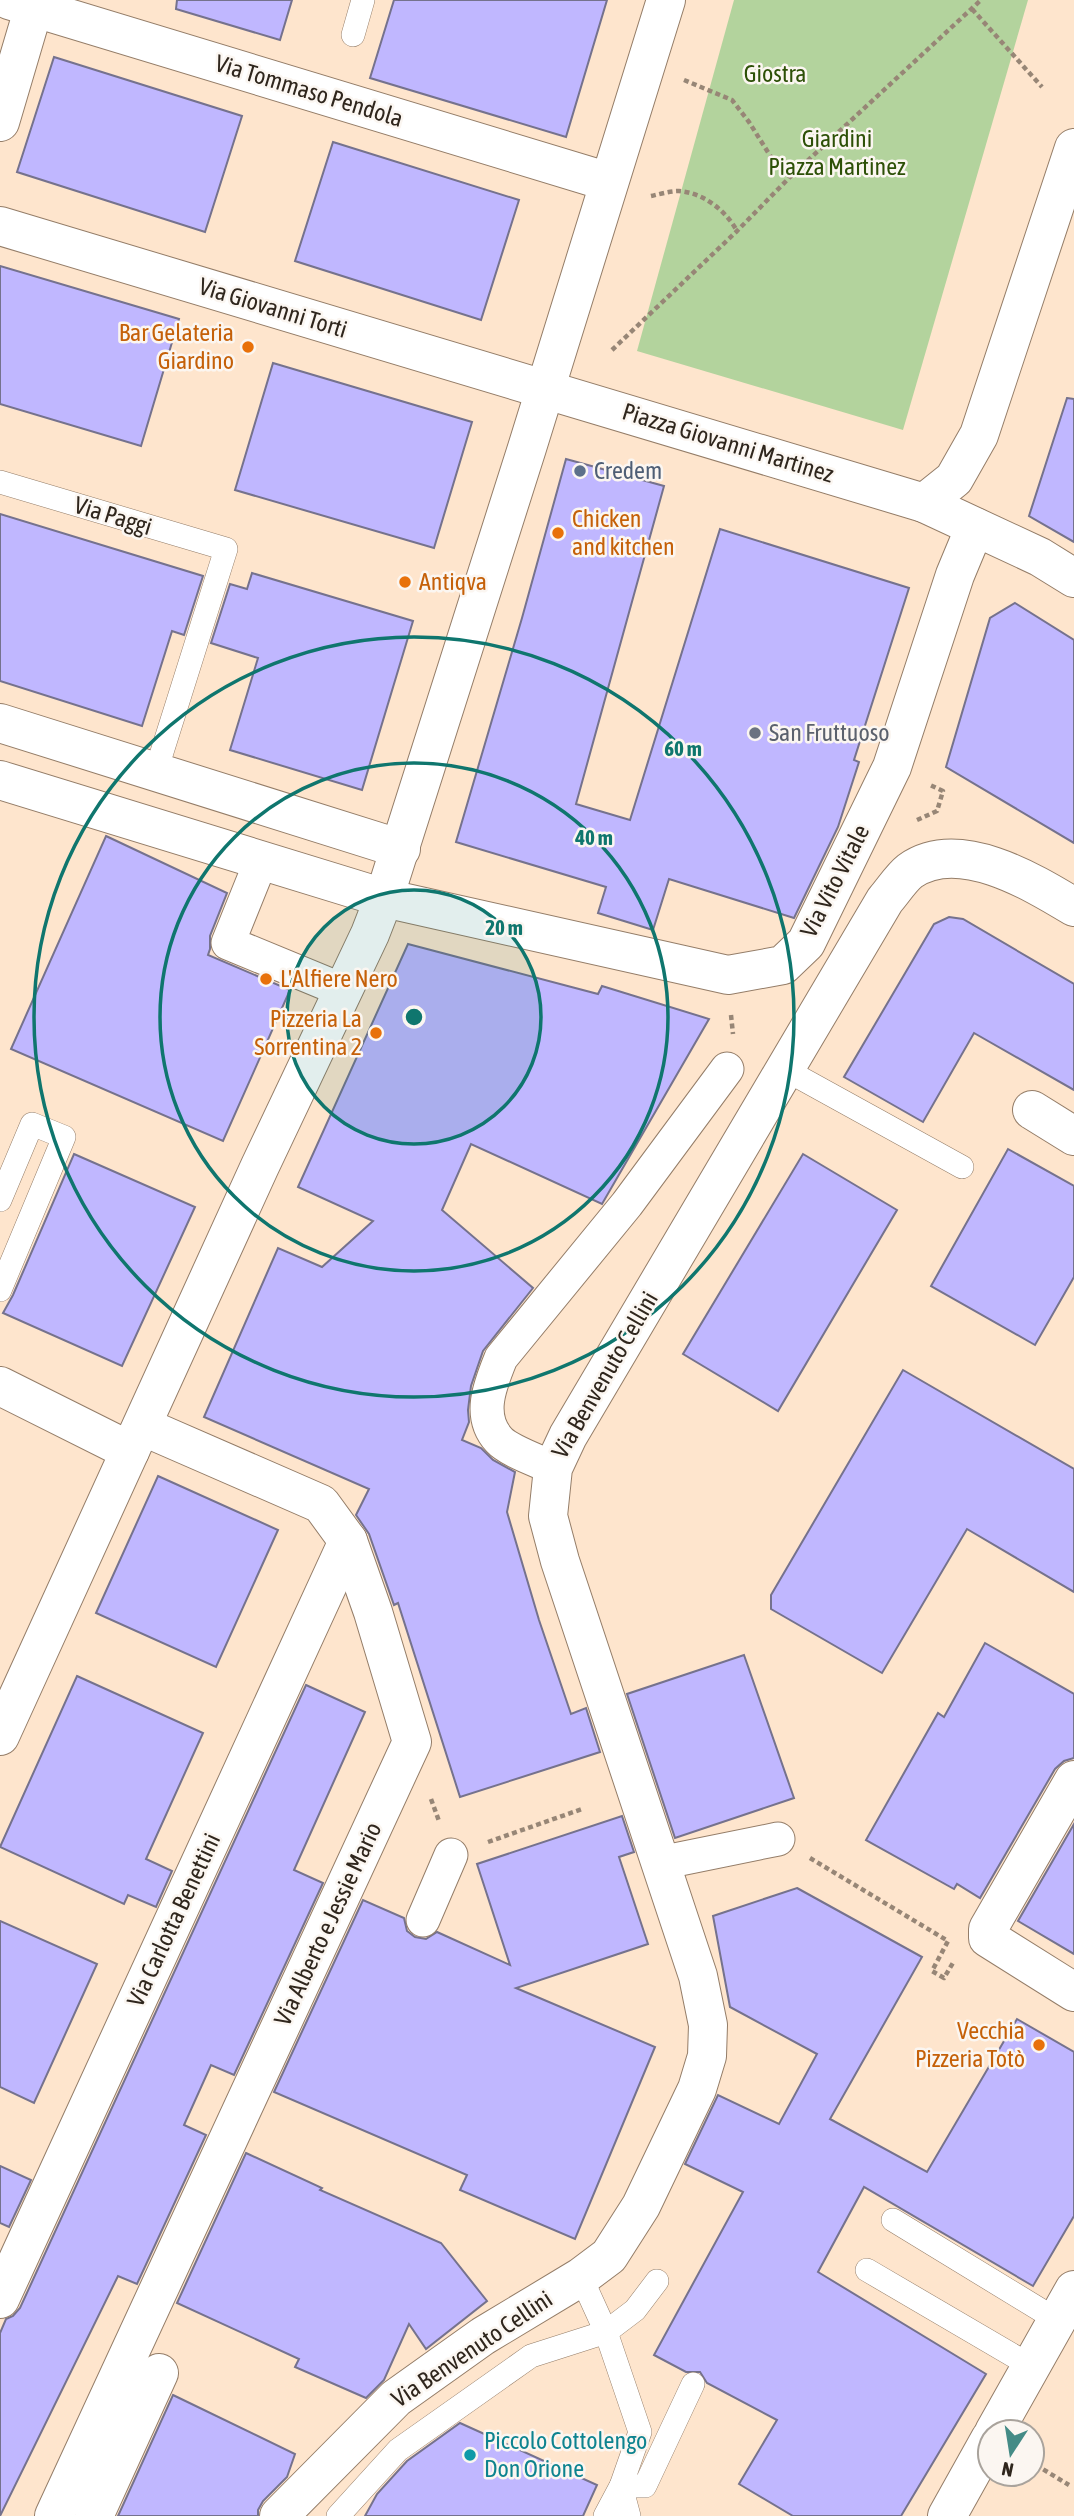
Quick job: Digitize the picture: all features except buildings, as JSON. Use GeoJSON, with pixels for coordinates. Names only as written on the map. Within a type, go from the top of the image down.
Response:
{"type":"FeatureCollection","features":[{"type":"Feature","properties":{"kind":"street"},"geometry":{"type":"LineString","coordinates":[[0,1736],[370,934],[384,898],[666,0]]}},
{"type":"Feature","properties":{"kind":"street"},"geometry":{"type":"LineString","coordinates":[[0,122],[26,2]]}},
{"type":"Feature","properties":{"kind":"street","name":"Via Tommaso Pendola"},"geometry":{"type":"LineString","coordinates":[[26,2],[609,182]]}},
{"type":"Feature","properties":{"kind":"street"},"geometry":{"type":"LineString","coordinates":[[924,503],[954,479],[979,435],[1074,148]]}},
{"type":"Feature","properties":{"kind":"street","name":"Via Giovanni Torti"},"geometry":{"type":"LineString","coordinates":[[0,226],[546,388]]}},
{"type":"Feature","properties":{"kind":"street","name":"Piazza Giovanni Martinez"},"geometry":{"type":"LineString","coordinates":[[546,388],[924,503],[1040,557],[1074,578]]}},
{"type":"Feature","properties":{"kind":"street","name":"Via Vito Vitale"},"geometry":{"type":"LineString","coordinates":[[0,780],[384,898],[728,975],[783,965],[806,943],[892,767],[955,575],[975,527]]}},
{"type":"Feature","properties":{"kind":"street"},"geometry":{"type":"LineString","coordinates":[[0,723],[401,849]]}},
{"type":"Feature","properties":{"kind":"street","name":"Via Benvenuto Cellini"},"geometry":{"type":"LineString","coordinates":[[279,2516],[396,2398],[483,2336],[581,2277],[609,2256],[641,2206],[696,2089],[707,2056],[708,2025],[698,1976],[559,1561],[548,1516],[553,1468],[568,1436],[885,900],[909,872],[936,859],[974,860],[999,869],[1074,907]]}},
{"type":"Feature","properties":{"kind":"street"},"geometry":{"type":"LineString","coordinates":[[261,861],[228,943],[342,990]]}},
{"type":"Feature","properties":{"kind":"street"},"geometry":{"type":"LineString","coordinates":[[553,1468],[500,1441],[486,1418],[489,1385],[501,1358],[626,1204],[727,1069]]}},
{"type":"Feature","properties":{"kind":"street"},"geometry":{"type":"LineString","coordinates":[[1032,1110],[1074,1136]]}},
{"type":"Feature","properties":{"kind":"street"},"geometry":{"type":"LineString","coordinates":[[0,1386],[136,1439],[321,1504],[348,1541],[373,1612],[411,1742]]}},
{"type":"Feature","properties":{"kind":"street","name":"Via Carlotta Benettini"},"geometry":{"type":"LineString","coordinates":[[0,2299],[348,1541]]}},
{"type":"Feature","properties":{"kind":"street","name":"Via Alberto e Jessie Mario"},"geometry":{"type":"LineString","coordinates":[[54,2516],[411,1742]]}},
{"type":"Feature","properties":{"kind":"street"},"geometry":{"type":"LineString","coordinates":[[1074,1780],[988,1929],[988,1938],[1074,1992]]}},
{"type":"Feature","properties":{"kind":"street"},"geometry":{"type":"LineString","coordinates":[[660,1863],[778,1839]]}},
{"type":"Feature","properties":{"kind":"street"},"geometry":{"type":"LineString","coordinates":[[423,1920],[451,1855]]}},
{"type":"Feature","properties":{"kind":"street"},"geometry":{"type":"LineString","coordinates":[[1002,2418],[1066,2305]]}},
{"type":"Feature","properties":{"kind":"street"},"geometry":{"type":"LineString","coordinates":[[94,2516],[159,2374]]}},
{"type":"Feature","properties":{"kind":"street"},"geometry":{"type":"LineString","coordinates":[[947,2516],[976,2464]]}},
{"type":"Feature","properties":{"kind":"lane"},"geometry":{"type":"LineString","coordinates":[[353,35],[363,0]]}},
{"type":"Feature","properties":{"kind":"lane","name":"Via Paggi"},"geometry":{"type":"LineString","coordinates":[[0,482],[226,550],[156,771]]}},
{"type":"Feature","properties":{"kind":"lane"},"geometry":{"type":"LineString","coordinates":[[786,1070],[962,1167]]}},
{"type":"Feature","properties":{"kind":"lane"},"geometry":{"type":"LineString","coordinates":[[0,1199],[32,1124],[64,1137],[0,1290]]}},
{"type":"Feature","properties":{"kind":"lane"},"geometry":{"type":"LineString","coordinates":[[892,2220],[1066,2305]]}},
{"type":"Feature","properties":{"kind":"lane"},"geometry":{"type":"LineString","coordinates":[[867,2270],[1031,2366]]}},
{"type":"Feature","properties":{"kind":"lane","name":"Via Benvenuto Cellini"},"geometry":{"type":"LineString","coordinates":[[581,2277],[606,2332],[640,2432],[621,2486],[605,2516]]}},
{"type":"Feature","properties":{"kind":"lane"},"geometry":{"type":"LineString","coordinates":[[338,2516],[398,2449],[531,2356],[606,2332],[635,2310],[657,2281]]}},
{"type":"Feature","properties":{"kind":"lane"},"geometry":{"type":"LineString","coordinates":[[629,2516],[621,2486],[645,2486],[693,2384]]}},
{"type":"Feature","properties":{"kind":"path"},"geometry":{"type":"LineString","coordinates":[[612,350],[790,177],[981,0]]}},
{"type":"Feature","properties":{"kind":"path"},"geometry":{"type":"LineString","coordinates":[[972,9],[1042,87]]}},
{"type":"Feature","properties":{"kind":"path"},"geometry":{"type":"LineString","coordinates":[[684,79],[732,100],[771,157],[790,177]]}},
{"type":"Feature","properties":{"kind":"path"},"geometry":{"type":"LineString","coordinates":[[651,195],[679,191],[700,197],[728,214],[737,231]]}},
{"type":"Feature","properties":{"kind":"path"},"geometry":{"type":"LineString","coordinates":[[727,1069],[733,1036],[728,975]]}},
{"type":"Feature","properties":{"kind":"path"},"geometry":{"type":"LineString","coordinates":[[411,1742],[451,1855],[582,1809]]}},
{"type":"Feature","properties":{"kind":"path"},"geometry":{"type":"LineString","coordinates":[[778,1839],[948,1941],[932,1971],[944,1978],[956,1958]]}},
{"type":"Feature","properties":{"kind":"path"},"geometry":{"type":"LineString","coordinates":[[1046,2470],[1069,2485]]}},
{"type":"Feature","properties":{"kind":"green space","name":"Giardini Piazza Martinez"},"geometry":{"type":"Polygon","coordinates":[[[734,0],[1028,0],[903,430],[637,351],[734,0]]]}},
{"type":"Feature","properties":{"kind":"place","name":"Bar Gelateria Giardino"},"geometry":{"type":"Point","coordinates":[248,347]}},
{"type":"Feature","properties":{"kind":"place","name":"Credem"},"geometry":{"type":"Point","coordinates":[580,471]}},
{"type":"Feature","properties":{"kind":"place","name":"Chicken and kitchen"},"geometry":{"type":"Point","coordinates":[558,533]}},
{"type":"Feature","properties":{"kind":"place","name":"Antiqva"},"geometry":{"type":"Point","coordinates":[405,582]}},
{"type":"Feature","properties":{"kind":"place","name":"San Fruttuoso"},"geometry":{"type":"Point","coordinates":[755,733]}},
{"type":"Feature","properties":{"kind":"place","name":"L'Alfiere Nero"},"geometry":{"type":"Point","coordinates":[266,979]}},
{"type":"Feature","properties":{"kind":"place","name":"Pizzeria La Sorrentina 2"},"geometry":{"type":"Point","coordinates":[376,1033]}},
{"type":"Feature","properties":{"kind":"place","name":"Vecchia Pizzeria Totò"},"geometry":{"type":"Point","coordinates":[1039,2045]}},
{"type":"Feature","properties":{"kind":"place","name":"Piccolo Cottolengo Don Orione"},"geometry":{"type":"Point","coordinates":[470,2455]}},
{"type":"Feature","properties":{"kind":"park label","name":"Giostra"},"geometry":{"type":"Point","coordinates":[775,74]}}]}
